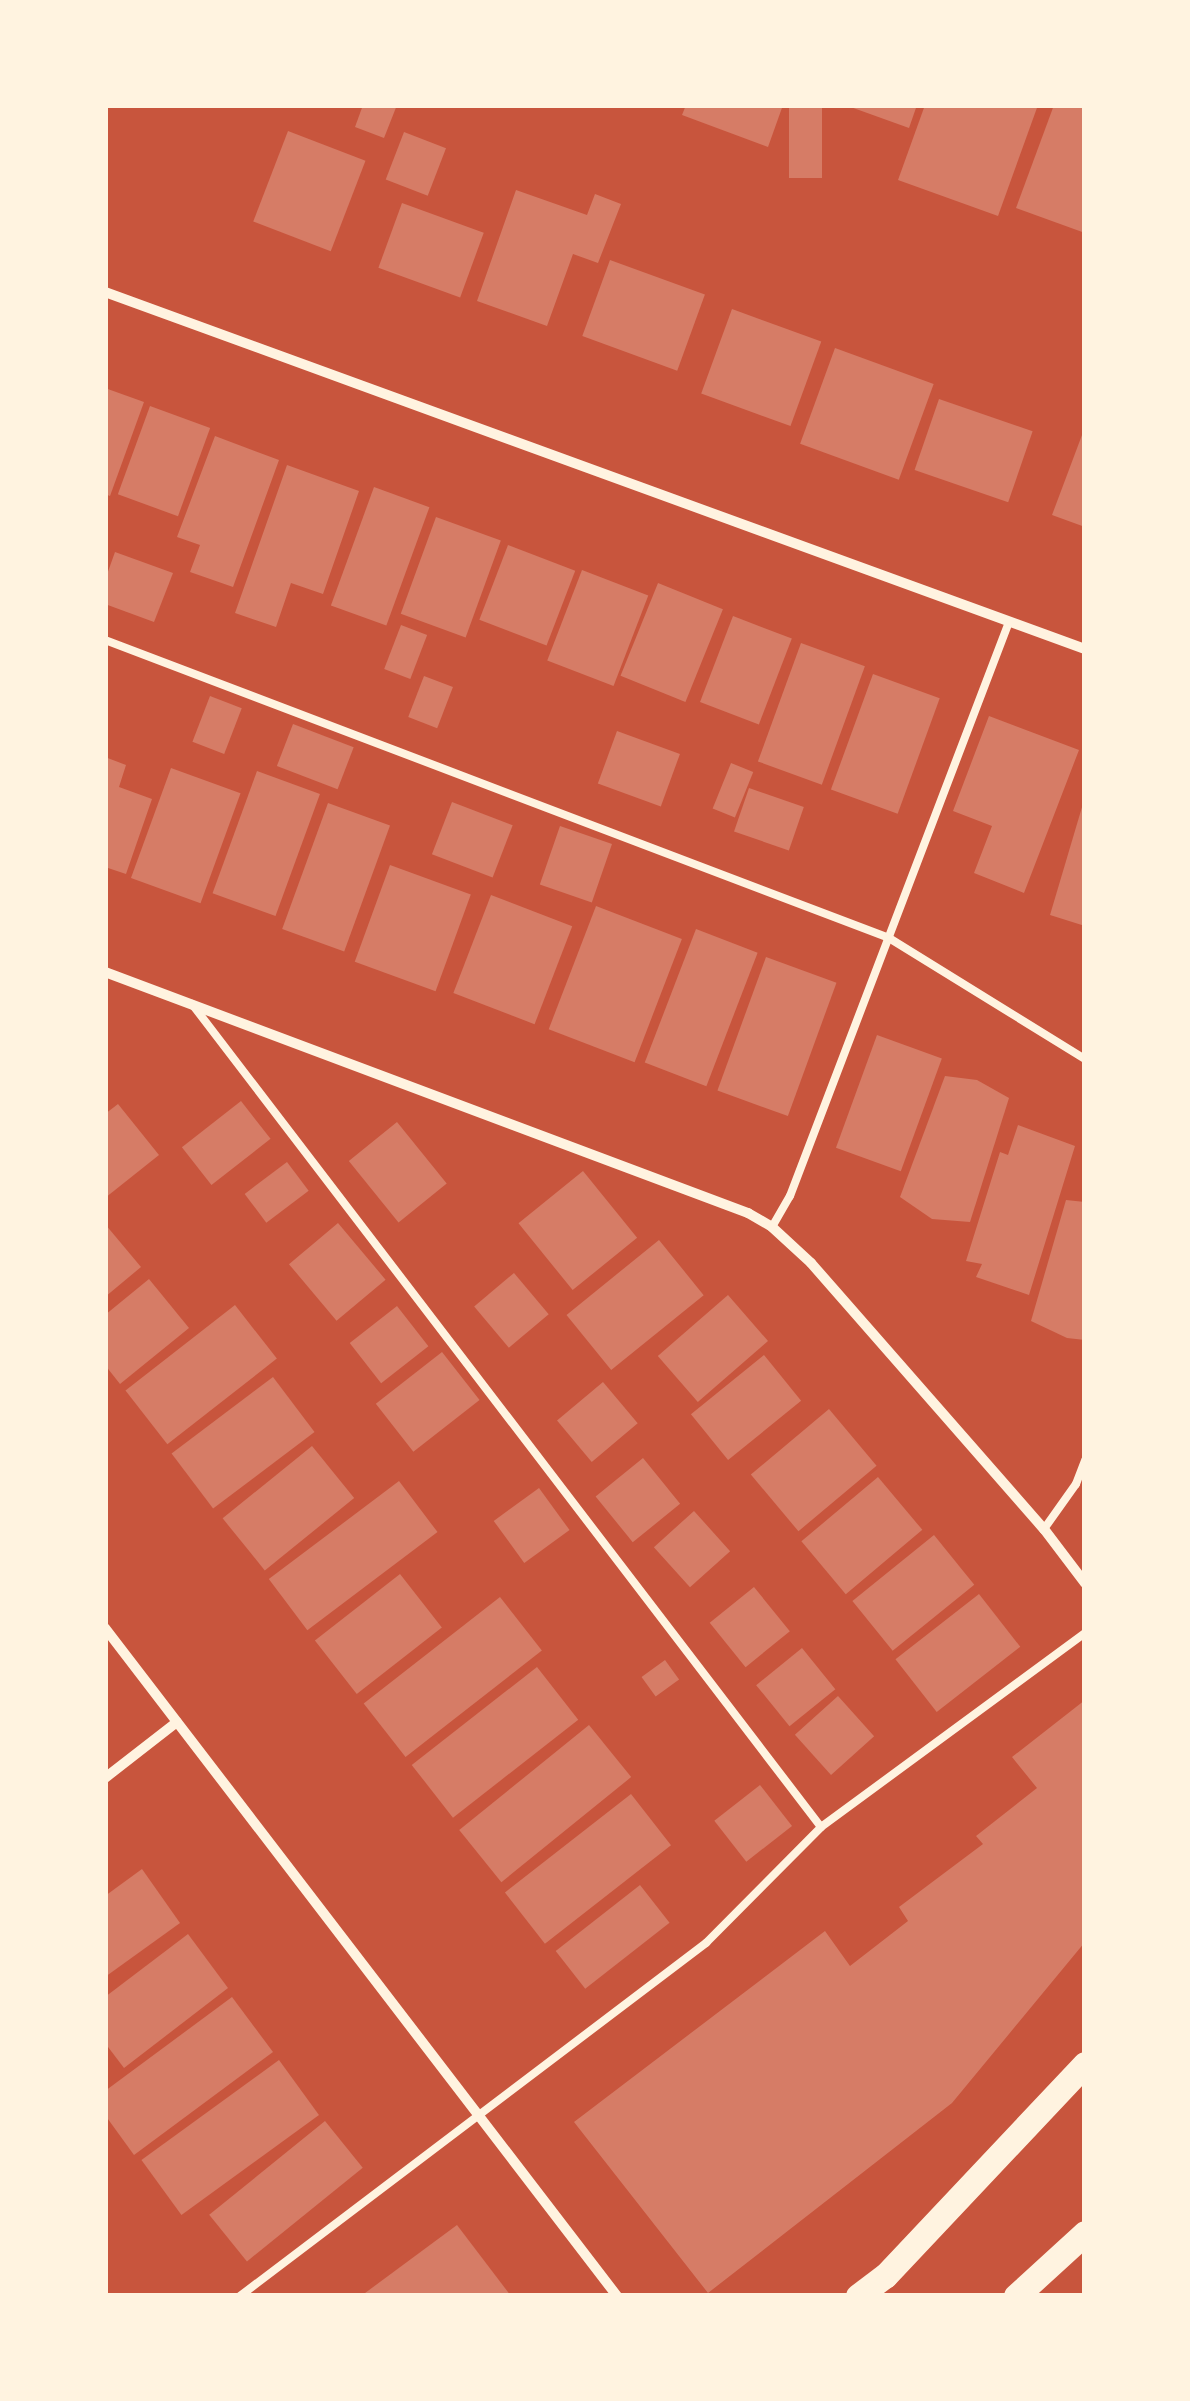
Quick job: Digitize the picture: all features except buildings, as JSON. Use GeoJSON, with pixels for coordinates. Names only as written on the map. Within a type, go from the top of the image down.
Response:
{"type":"FeatureCollection","features":[{"type":"Feature","properties":{"kind":"main road"},"geometry":{"type":"LineString","coordinates":[[858,2296],[885,2276],[1085,2064]]}},
{"type":"Feature","properties":{"kind":"main road"},"geometry":{"type":"LineString","coordinates":[[1016,2296],[1085,2233]]}},
{"type":"Feature","properties":{"kind":"street"},"geometry":{"type":"LineString","coordinates":[[105,292],[1085,650]]}},
{"type":"Feature","properties":{"kind":"street"},"geometry":{"type":"LineString","coordinates":[[105,972],[748,1213],[772,1227],[811,1263],[1085,1582]]}},
{"type":"Feature","properties":{"kind":"street"},"geometry":{"type":"LineString","coordinates":[[105,1628],[617,2296]]}},
{"type":"Feature","properties":{"kind":"street"},"geometry":{"type":"LineString","coordinates":[[105,1778],[177,1722]]}},
{"type":"Feature","properties":{"kind":"lane"},"geometry":{"type":"LineString","coordinates":[[772,1227],[790,1196],[1009,622]]}},
{"type":"Feature","properties":{"kind":"lane"},"geometry":{"type":"LineString","coordinates":[[105,640],[890,938],[1085,1059]]}},
{"type":"Feature","properties":{"kind":"lane"},"geometry":{"type":"LineString","coordinates":[[191,1004],[821,1827]]}},
{"type":"Feature","properties":{"kind":"lane"},"geometry":{"type":"LineString","coordinates":[[1044,1530],[1076,1484],[1085,1460]]}},
{"type":"Feature","properties":{"kind":"lane"},"geometry":{"type":"LineString","coordinates":[[240,2296],[427,2153],[482,2117],[706,1943],[821,1827],[1085,1632]]}}]}
